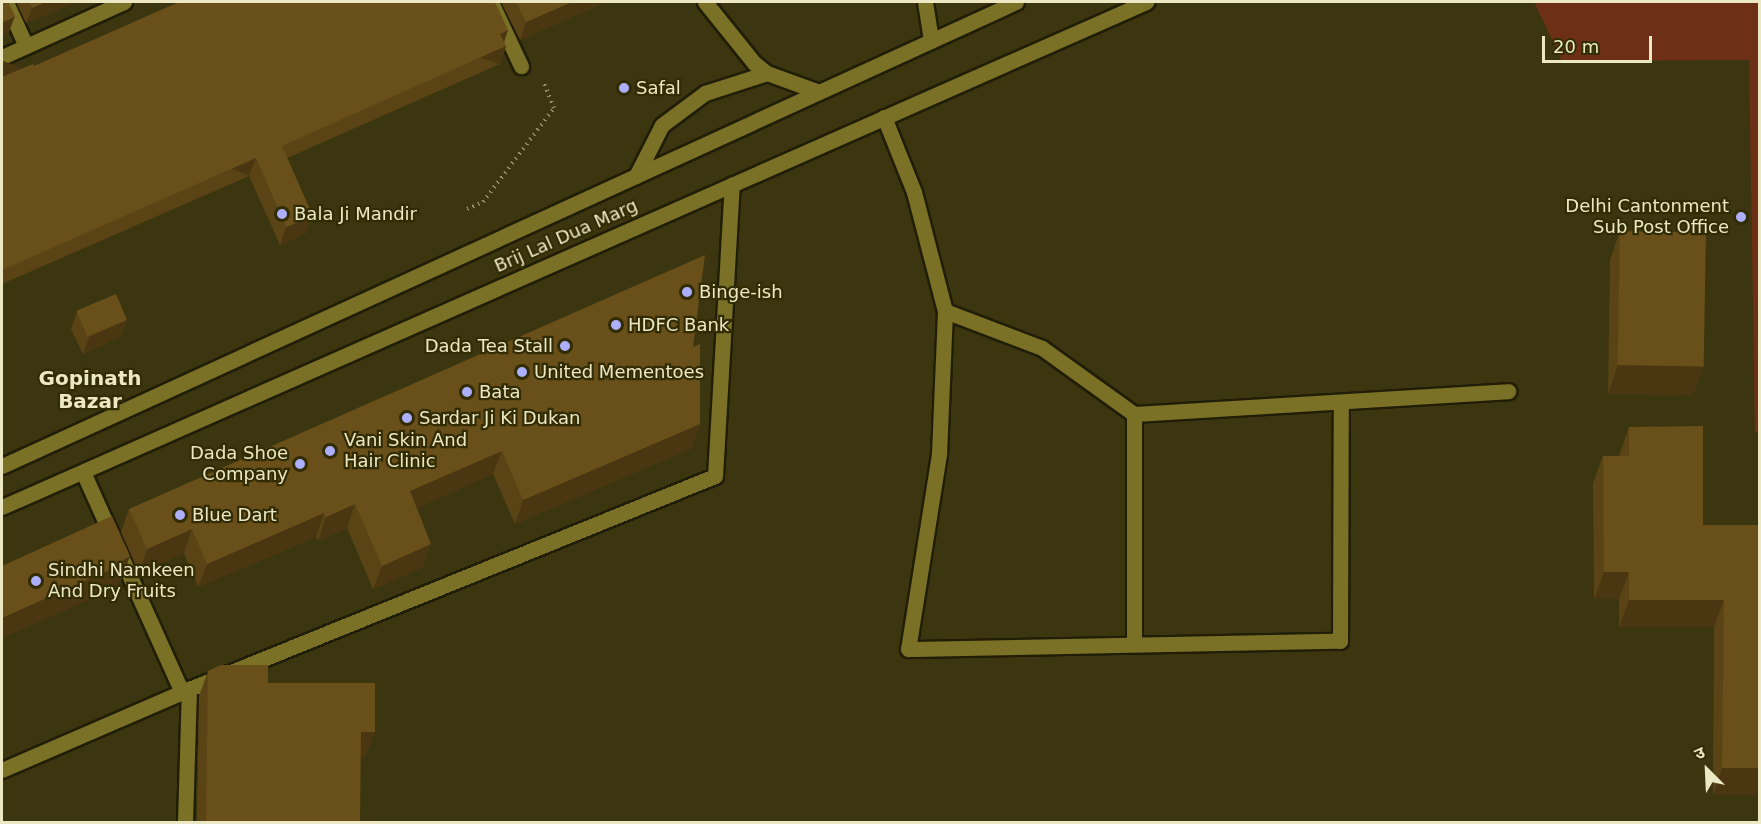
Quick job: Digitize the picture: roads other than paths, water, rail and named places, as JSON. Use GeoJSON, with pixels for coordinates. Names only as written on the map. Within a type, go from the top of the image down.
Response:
{"type":"FeatureCollection","features":[{"type":"Feature","properties":{"kind":"street"},"geometry":{"type":"LineString","coordinates":[[6,2],[26,46]]}},
{"type":"Feature","properties":{"kind":"street"},"geometry":{"type":"LineString","coordinates":[[2,57],[124,2]]}},
{"type":"Feature","properties":{"kind":"street"},"geometry":{"type":"LineString","coordinates":[[491,2],[521,66]]}},
{"type":"Feature","properties":{"kind":"street"},"geometry":{"type":"LineString","coordinates":[[705,2],[754,63],[767,73],[819,92]]}},
{"type":"Feature","properties":{"kind":"street"},"geometry":{"type":"LineString","coordinates":[[925,2],[931,41]]}},
{"type":"Feature","properties":{"kind":"street","name":"Brij Lal Dua Marg"},"geometry":{"type":"LineString","coordinates":[[2,466],[1016,2]]}},
{"type":"Feature","properties":{"kind":"street","name":"Brij Lal Dua Marg"},"geometry":{"type":"LineString","coordinates":[[2,507],[1146,2]]}},
{"type":"Feature","properties":{"kind":"street"},"geometry":{"type":"LineString","coordinates":[[636,176],[662,125],[705,93],[767,73]]}},
{"type":"Feature","properties":{"kind":"street"},"geometry":{"type":"LineString","coordinates":[[884,117],[914,192],[945,311],[939,454],[908,649],[1340,641],[1341,403]]}},
{"type":"Feature","properties":{"kind":"street"},"geometry":{"type":"LineString","coordinates":[[2,770],[186,691],[715,476],[732,184]]}},
{"type":"Feature","properties":{"kind":"street"},"geometry":{"type":"LineString","coordinates":[[945,311],[1042,348],[1134,414],[1508,392]]}},
{"type":"Feature","properties":{"kind":"street"},"geometry":{"type":"LineString","coordinates":[[1134,414],[1134,644]]}},
{"type":"Feature","properties":{"kind":"street"},"geometry":{"type":"LineString","coordinates":[[83,472],[186,691],[185,822]]}},
{"type":"Feature","properties":{"kind":"place","name":"Safal"},"geometry":{"type":"Point","coordinates":[624,88]}},
{"type":"Feature","properties":{"kind":"place","name":"Bala Ji Mandir"},"geometry":{"type":"Point","coordinates":[282,214]}},
{"type":"Feature","properties":{"kind":"place","name":"Delhi Cantonment Sub Post Office"},"geometry":{"type":"Point","coordinates":[1741,217]}},
{"type":"Feature","properties":{"kind":"place","name":"Binge-ish"},"geometry":{"type":"Point","coordinates":[687,292]}},
{"type":"Feature","properties":{"kind":"place","name":"HDFC Bank"},"geometry":{"type":"Point","coordinates":[616,325]}},
{"type":"Feature","properties":{"kind":"place","name":"Dada Tea Stall"},"geometry":{"type":"Point","coordinates":[565,346]}},
{"type":"Feature","properties":{"kind":"place","name":"United Mementoes"},"geometry":{"type":"Point","coordinates":[522,372]}},
{"type":"Feature","properties":{"kind":"place","name":"Bata"},"geometry":{"type":"Point","coordinates":[467,392]}},
{"type":"Feature","properties":{"kind":"place","name":"Sardar Ji Ki Dukan"},"geometry":{"type":"Point","coordinates":[407,418]}},
{"type":"Feature","properties":{"kind":"place","name":"Vani Skin And Hair Clinic"},"geometry":{"type":"Point","coordinates":[330,451]}},
{"type":"Feature","properties":{"kind":"place","name":"Dada Shoe Company"},"geometry":{"type":"Point","coordinates":[300,464]}},
{"type":"Feature","properties":{"kind":"place","name":"Blue Dart"},"geometry":{"type":"Point","coordinates":[180,515]}},
{"type":"Feature","properties":{"kind":"place","name":"Sindhi Namkeen And Dry Fruits"},"geometry":{"type":"Point","coordinates":[36,581]}},
{"type":"Feature","properties":{"kind":"district","name":"Gopinath Bazar"},"geometry":{"type":"Point","coordinates":[90,390]}}]}
